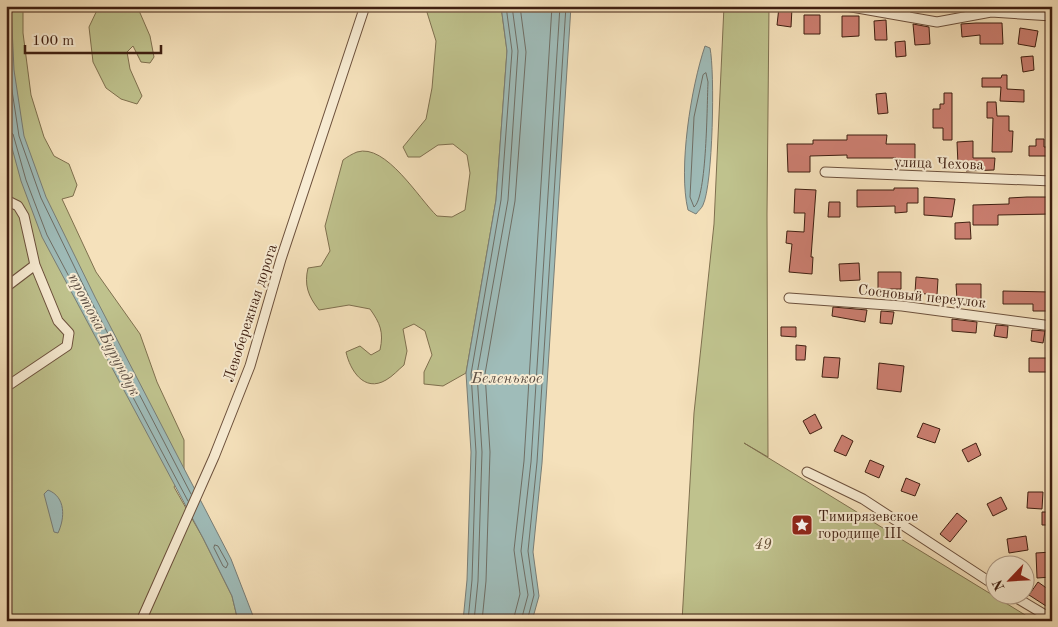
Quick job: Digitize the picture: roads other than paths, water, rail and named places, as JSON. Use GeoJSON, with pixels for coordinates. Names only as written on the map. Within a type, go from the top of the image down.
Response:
{"type":"FeatureCollection","features":[{"type":"Feature","properties":{"kind":"street","name":"Левобережная дорога"},"geometry":{"type":"LineString","coordinates":[[141,621],[214,457],[250,366],[281,259],[365,6]]}},
{"type":"Feature","properties":{"kind":"street"},"geometry":{"type":"LineString","coordinates":[[846,6],[937,22],[992,12],[1052,16]]}},
{"type":"Feature","properties":{"kind":"street"},"geometry":{"type":"LineString","coordinates":[[904,16],[908,6]]}},
{"type":"Feature","properties":{"kind":"street","name":"улица Чехова"},"geometry":{"type":"LineString","coordinates":[[826,172],[1052,181]]}},
{"type":"Feature","properties":{"kind":"street"},"geometry":{"type":"LineString","coordinates":[[6,200],[12,201],[18,206],[24,216],[35,265],[58,321],[69,333],[67,346],[6,387]]}},
{"type":"Feature","properties":{"kind":"street"},"geometry":{"type":"LineString","coordinates":[[6,287],[35,265]]}},
{"type":"Feature","properties":{"kind":"street","name":"Сосновый переулок"},"geometry":{"type":"LineString","coordinates":[[789,298],[902,306],[1052,326]]}},
{"type":"Feature","properties":{"kind":"street"},"geometry":{"type":"LineString","coordinates":[[807,472],[862,499],[986,580]]}},
{"type":"Feature","properties":{"kind":"street"},"geometry":{"type":"LineString","coordinates":[[1027,604],[1052,619]]}},
{"type":"Feature","properties":{"kind":"water","name":"протока Бурундук"},"geometry":{"type":"Polygon","coordinates":[[[6,6],[11,6],[14,70],[24,136],[46,197],[95,297],[231,559],[255,621],[238,621],[232,596],[203,538],[42,237],[21,181],[6,126],[6,6]]]}},
{"type":"Feature","properties":{"kind":"water","name":"Беленькое"},"geometry":{"type":"Polygon","coordinates":[[[501,6],[571,6],[542,463],[533,552],[539,596],[532,621],[463,621],[467,580],[471,452],[466,373],[496,200],[507,51],[501,6]]]}},
{"type":"Feature","properties":{"kind":"water"},"geometry":{"type":"Polygon","coordinates":[[[705,46],[710,48],[712,61],[711,152],[706,193],[702,206],[696,214],[688,210],[685,193],[685,151],[695,83],[705,46]]]}},
{"type":"Feature","properties":{"kind":"water"},"geometry":{"type":"Polygon","coordinates":[[[48,490],[54,493],[61,503],[63,515],[58,533],[54,532],[44,494],[48,490]]]}},
{"type":"Feature","properties":{"kind":"place","name":"Тимирязевское городище III"},"geometry":{"type":"Point","coordinates":[802,525]}},
{"type":"Feature","properties":{"kind":"park label","name":"49"},"geometry":{"type":"Point","coordinates":[763,544]}}]}
